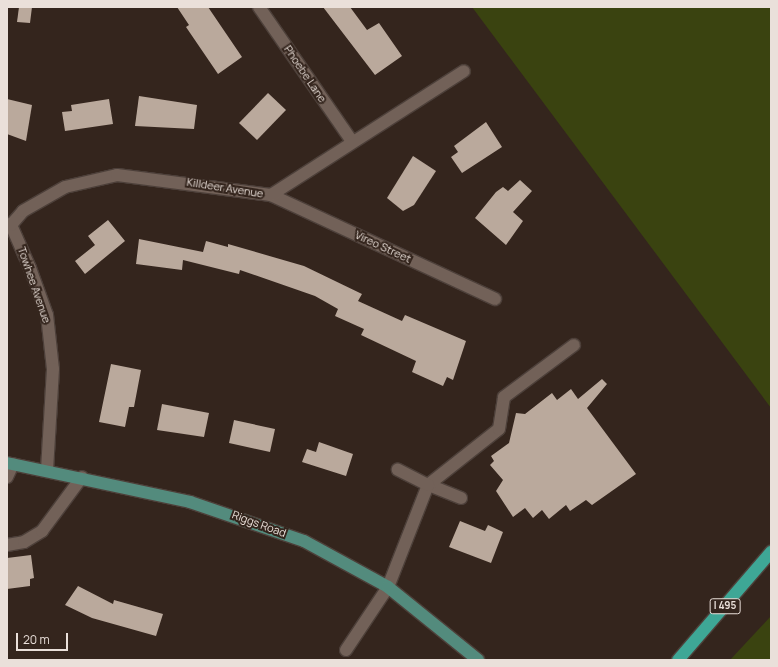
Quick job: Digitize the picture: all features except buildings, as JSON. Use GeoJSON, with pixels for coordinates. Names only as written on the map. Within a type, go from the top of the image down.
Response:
{"type":"FeatureCollection","features":[{"type":"Feature","properties":{"kind":"highway","name":"I 495"},"geometry":{"type":"LineString","coordinates":[[678,660],[771,552]]}},
{"type":"Feature","properties":{"kind":"main road","name":"Riggs Road"},"geometry":{"type":"LineString","coordinates":[[10,464],[82,477],[238,516],[304,541],[388,587],[478,660]]}},
{"type":"Feature","properties":{"kind":"street","name":"Phoebe Lane"},"geometry":{"type":"LineString","coordinates":[[260,7],[351,140]]}},
{"type":"Feature","properties":{"kind":"street","name":"Killdeer Avenue"},"geometry":{"type":"LineString","coordinates":[[9,224],[23,211],[65,187],[117,175],[271,195],[319,167],[351,140],[464,71]]}},
{"type":"Feature","properties":{"kind":"street","name":"Vireo Street"},"geometry":{"type":"LineString","coordinates":[[271,195],[495,298]]}},
{"type":"Feature","properties":{"kind":"street","name":"Towhee Avenue"},"geometry":{"type":"LineString","coordinates":[[9,224],[47,315],[51,343],[53,397],[47,471]]}},
{"type":"Feature","properties":{"kind":"street"},"geometry":{"type":"LineString","coordinates":[[346,650],[388,587],[428,485],[499,429],[504,397],[574,345]]}},
{"type":"Feature","properties":{"kind":"street"},"geometry":{"type":"LineString","coordinates":[[7,477],[10,464]]}},
{"type":"Feature","properties":{"kind":"street"},"geometry":{"type":"LineString","coordinates":[[398,470],[428,485],[461,498]]}},
{"type":"Feature","properties":{"kind":"street"},"geometry":{"type":"LineString","coordinates":[[7,545],[24,542],[42,531],[82,477]]}},
{"type":"Feature","properties":{"kind":"green space"},"geometry":{"type":"Polygon","coordinates":[[[472,7],[771,7],[771,408],[472,7]]]}},
{"type":"Feature","properties":{"kind":"green space"},"geometry":{"type":"Polygon","coordinates":[[[771,616],[771,660],[730,660],[771,616]]]}}]}
